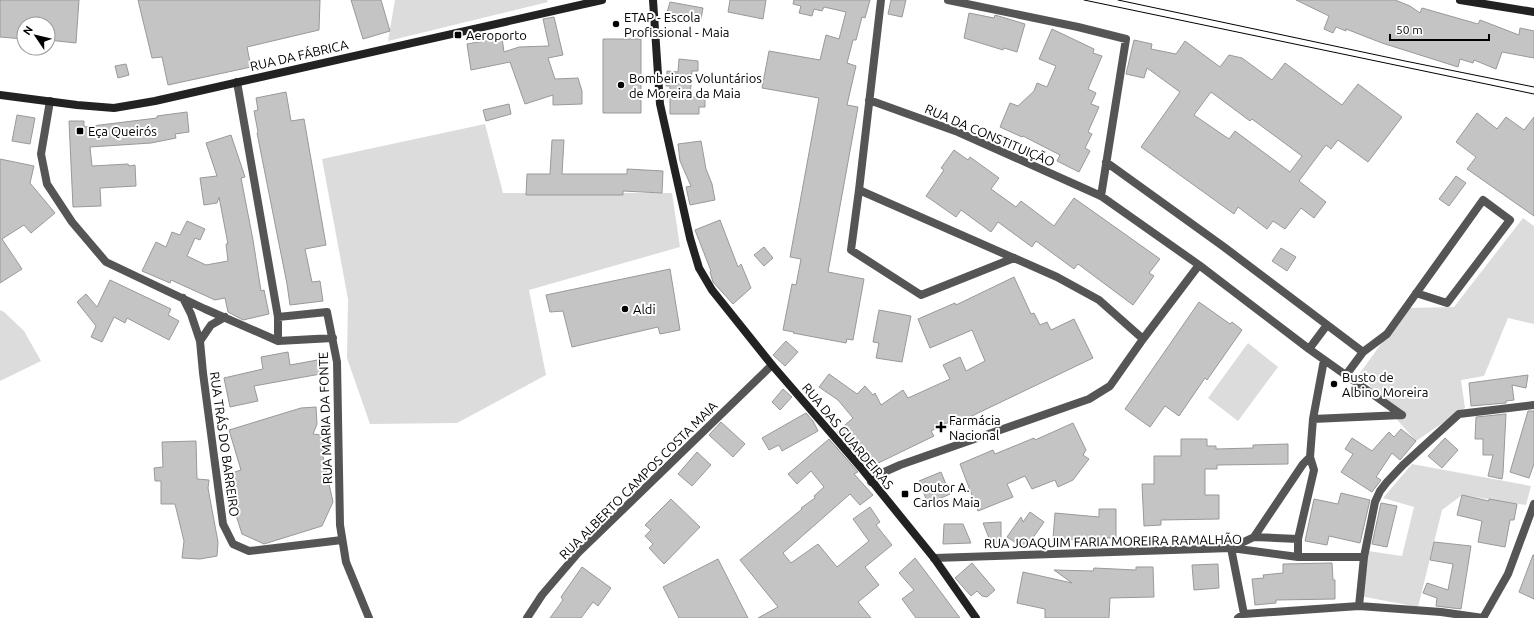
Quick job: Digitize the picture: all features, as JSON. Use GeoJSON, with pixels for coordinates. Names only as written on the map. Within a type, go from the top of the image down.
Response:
{"type":"FeatureCollection","features":[{"type":"Feature","properties":{"kind":"main road","name":"RUA DA FÁBRICA"},"geometry":{"type":"LineString","coordinates":[[0,94],[114,108],[155,101],[602,0]]}},
{"type":"Feature","properties":{"kind":"main road","name":"RUA DAS GUARDEIRAS"},"geometry":{"type":"LineString","coordinates":[[653,0],[660,104],[690,238],[699,268],[712,290],[772,365],[934,558],[976,618]]}},
{"type":"Feature","properties":{"kind":"main road"},"geometry":{"type":"LineString","coordinates":[[1460,0],[1534,12]]}},
{"type":"Feature","properties":{"kind":"street"},"geometry":{"type":"LineString","coordinates":[[881,0],[851,250],[921,295],[1014,258]]}},
{"type":"Feature","properties":{"kind":"street"},"geometry":{"type":"LineString","coordinates":[[948,0],[1078,27],[1126,39],[1101,196]]}},
{"type":"Feature","properties":{"kind":"street"},"geometry":{"type":"LineString","coordinates":[[50,101],[41,154],[47,184],[72,222],[106,262],[278,341],[278,317],[237,82]]}},
{"type":"Feature","properties":{"kind":"street","name":"RUA DA CONSTITUIÇÃO"},"geometry":{"type":"LineString","coordinates":[[869,100],[958,132],[1101,196],[1199,265],[1309,349],[1402,415],[1313,419]]}},
{"type":"Feature","properties":{"kind":"street"},"geometry":{"type":"LineString","coordinates":[[1106,162],[1218,243],[1363,352]]}},
{"type":"Feature","properties":{"kind":"street"},"geometry":{"type":"LineString","coordinates":[[858,190],[1057,277],[1099,300],[1143,338]]}},
{"type":"Feature","properties":{"kind":"street"},"geometry":{"type":"LineString","coordinates":[[1346,374],[1363,352],[1387,334],[1416,293],[1483,200],[1510,220],[1447,303],[1416,293]]}},
{"type":"Feature","properties":{"kind":"street"},"geometry":{"type":"LineString","coordinates":[[871,482],[882,473],[900,465],[1089,399],[1110,386],[1143,338],[1199,265]]}},
{"type":"Feature","properties":{"kind":"street","name":"RUA TRÁS DO BARREIRO"},"geometry":{"type":"LineString","coordinates":[[183,298],[191,314],[200,341],[223,524],[233,544],[249,551],[342,540]]}},
{"type":"Feature","properties":{"kind":"street"},"geometry":{"type":"LineString","coordinates":[[278,317],[327,312],[333,338]]}},
{"type":"Feature","properties":{"kind":"street"},"geometry":{"type":"LineString","coordinates":[[200,341],[211,325],[224,317]]}},
{"type":"Feature","properties":{"kind":"street"},"geometry":{"type":"LineString","coordinates":[[1309,349],[1327,325]]}},
{"type":"Feature","properties":{"kind":"street","name":"RUA MARIA DA FONTE"},"geometry":{"type":"LineString","coordinates":[[278,341],[333,338],[337,362],[340,525],[346,562],[369,618]]}},
{"type":"Feature","properties":{"kind":"street"},"geometry":{"type":"LineString","coordinates":[[1298,556],[1298,539],[1314,470],[1310,457],[1313,419],[1324,360]]}},
{"type":"Feature","properties":{"kind":"street","name":"RUA ALBERTO CAMPOS COSTA MAIA"},"geometry":{"type":"LineString","coordinates":[[527,618],[542,595],[578,553],[772,365]]}},
{"type":"Feature","properties":{"kind":"street"},"geometry":{"type":"LineString","coordinates":[[1359,606],[1364,557],[1375,502],[1380,491],[1403,465],[1459,414],[1534,405]]}},
{"type":"Feature","properties":{"kind":"street"},"geometry":{"type":"LineString","coordinates":[[1310,457],[1303,464],[1254,536],[1231,548],[1241,616],[1359,606],[1441,612],[1483,618],[1508,574],[1534,504]]}},
{"type":"Feature","properties":{"kind":"street"},"geometry":{"type":"LineString","coordinates":[[1254,536],[1298,539]]}},
{"type":"Feature","properties":{"kind":"street","name":"RUA JOAQUIM FARIA MOREIRA RAMALHÃO"},"geometry":{"type":"LineString","coordinates":[[934,558],[1231,548],[1298,556],[1364,557]]}},
{"type":"Feature","properties":{"kind":"shaded area"},"geometry":{"type":"Polygon","coordinates":[[[395,0],[547,0],[548,2],[388,41],[395,0]]]}},
{"type":"Feature","properties":{"kind":"shaded area"},"geometry":{"type":"Polygon","coordinates":[[[485,124],[503,193],[672,193],[680,247],[529,290],[546,375],[457,423],[370,424],[347,358],[348,299],[322,159],[485,124]]]}},
{"type":"Feature","properties":{"kind":"shaded area"},"geometry":{"type":"Polygon","coordinates":[[[1523,218],[1534,226],[1534,324],[1508,318],[1484,376],[1461,380],[1465,408],[1416,441],[1391,413],[1360,373],[1407,308],[1454,307],[1523,218]]]}},
{"type":"Feature","properties":{"kind":"shaded area"},"geometry":{"type":"Polygon","coordinates":[[[0,310],[24,331],[41,361],[0,381],[0,310]]]}},
{"type":"Feature","properties":{"kind":"shaded area"},"geometry":{"type":"Polygon","coordinates":[[[1248,343],[1278,367],[1238,421],[1208,398],[1248,343]]]}},
{"type":"Feature","properties":{"kind":"shaded area"},"geometry":{"type":"Polygon","coordinates":[[[1412,464],[1531,486],[1526,505],[1462,495],[1442,510],[1418,607],[1360,596],[1368,551],[1402,556],[1414,507],[1383,498],[1412,464]]]}},
{"type":"Feature","properties":{"kind":"building"},"geometry":{"type":"Polygon","coordinates":[[[0,0],[79,0],[76,43],[56,41],[56,16],[16,16],[16,38],[0,37],[0,0]]]}},
{"type":"Feature","properties":{"kind":"building"},"geometry":{"type":"Polygon","coordinates":[[[138,0],[320,0],[319,30],[247,47],[251,67],[168,85],[162,57],[152,58],[138,0]]]}},
{"type":"Feature","properties":{"kind":"building"},"geometry":{"type":"Polygon","coordinates":[[[351,0],[381,0],[390,31],[363,39],[351,0]]]}},
{"type":"Feature","properties":{"kind":"building"},"geometry":{"type":"Polygon","coordinates":[[[730,0],[766,0],[763,19],[728,12],[730,0]]]}},
{"type":"Feature","properties":{"kind":"building"},"geometry":{"type":"Polygon","coordinates":[[[794,0],[870,0],[865,18],[862,17],[856,40],[853,40],[847,63],[856,66],[847,105],[858,107],[828,272],[864,279],[853,340],[847,339],[846,343],[783,330],[792,284],[796,285],[801,259],[790,257],[819,98],[762,88],[769,51],[820,60],[826,35],[839,39],[846,12],[824,7],[822,11],[814,9],[812,16],[799,13],[801,6],[793,4],[794,0]]]}},
{"type":"Feature","properties":{"kind":"building"},"geometry":{"type":"Polygon","coordinates":[[[891,0],[906,0],[902,17],[888,14],[891,0]]]}},
{"type":"Feature","properties":{"kind":"building"},"geometry":{"type":"Polygon","coordinates":[[[1296,0],[1395,0],[1410,6],[1420,13],[1422,8],[1478,24],[1480,20],[1519,35],[1520,28],[1534,31],[1534,58],[1502,52],[1496,69],[1474,60],[1473,63],[1460,59],[1458,67],[1382,43],[1346,29],[1346,31],[1336,27],[1333,33],[1324,29],[1329,16],[1296,0]]]}},
{"type":"Feature","properties":{"kind":"building"},"geometry":{"type":"Polygon","coordinates":[[[670,2],[703,8],[701,19],[666,16],[670,2]]]}},
{"type":"Feature","properties":{"kind":"building"},"geometry":{"type":"Polygon","coordinates":[[[969,13],[994,18],[995,15],[1025,24],[1017,52],[1004,48],[1003,50],[964,38],[969,13]]]}},
{"type":"Feature","properties":{"kind":"building"},"geometry":{"type":"Polygon","coordinates":[[[554,17],[563,55],[548,58],[555,79],[578,78],[582,91],[582,104],[553,105],[553,95],[525,104],[510,62],[471,70],[467,44],[502,38],[504,52],[519,47],[549,46],[543,19],[554,17]]]}},
{"type":"Feature","properties":{"kind":"building"},"geometry":{"type":"Polygon","coordinates":[[[1052,29],[1094,49],[1093,53],[1102,56],[1088,89],[1096,93],[1091,104],[1099,107],[1088,132],[1092,134],[1085,148],[1090,151],[1079,172],[1057,161],[1060,155],[1023,136],[1022,137],[1000,127],[1010,103],[1018,106],[1034,91],[1037,83],[1047,87],[1056,66],[1039,59],[1052,29]]]}},
{"type":"Feature","properties":{"kind":"building"},"geometry":{"type":"Polygon","coordinates":[[[603,39],[641,39],[641,113],[603,113],[603,39]]]}},
{"type":"Feature","properties":{"kind":"building"},"geometry":{"type":"Polygon","coordinates":[[[1134,40],[1152,44],[1151,49],[1176,54],[1185,41],[1220,67],[1229,55],[1242,58],[1272,80],[1285,63],[1342,105],[1358,84],[1402,117],[1368,162],[1338,140],[1331,149],[1326,145],[1299,181],[1326,202],[1314,218],[1301,208],[1285,229],[1273,221],[1267,229],[1238,207],[1234,214],[1141,147],[1180,92],[1147,68],[1144,78],[1126,74],[1134,40]],[[1211,92],[1194,115],[1229,139],[1235,131],[1290,172],[1302,156],[1252,119],[1250,121],[1211,92]]]}},
{"type":"Feature","properties":{"kind":"building"},"geometry":{"type":"Polygon","coordinates":[[[679,59],[698,61],[698,71],[692,71],[690,97],[705,97],[705,107],[699,107],[699,114],[670,114],[670,86],[666,86],[667,71],[678,72],[679,59]]]}},
{"type":"Feature","properties":{"kind":"building"},"geometry":{"type":"Polygon","coordinates":[[[126,64],[129,75],[118,78],[115,66],[126,64]]]}},
{"type":"Feature","properties":{"kind":"building"},"geometry":{"type":"Polygon","coordinates":[[[286,92],[291,121],[304,119],[326,245],[305,249],[312,282],[320,281],[323,301],[290,305],[254,111],[258,110],[256,98],[286,92]]]}},
{"type":"Feature","properties":{"kind":"building"},"geometry":{"type":"Polygon","coordinates":[[[509,104],[511,114],[486,121],[483,110],[509,104]]]}},
{"type":"Feature","properties":{"kind":"building"},"geometry":{"type":"Polygon","coordinates":[[[187,112],[189,132],[175,134],[176,138],[151,143],[90,147],[92,166],[135,165],[136,186],[100,188],[101,206],[73,207],[69,121],[84,121],[84,127],[157,118],[157,116],[187,112]]]}},
{"type":"Feature","properties":{"kind":"building"},"geometry":{"type":"Polygon","coordinates":[[[1477,113],[1497,129],[1506,117],[1524,130],[1534,117],[1534,216],[1467,169],[1476,157],[1456,142],[1477,113]]]}},
{"type":"Feature","properties":{"kind":"building"},"geometry":{"type":"Polygon","coordinates":[[[17,115],[35,118],[30,144],[12,141],[17,115]]]}},
{"type":"Feature","properties":{"kind":"building"},"geometry":{"type":"Polygon","coordinates":[[[231,135],[245,177],[241,178],[261,291],[264,290],[269,314],[243,320],[228,312],[225,298],[215,300],[171,280],[170,283],[142,271],[156,242],[166,247],[172,232],[180,235],[187,221],[205,229],[200,240],[195,238],[187,256],[206,265],[228,261],[226,244],[228,244],[219,197],[217,203],[204,205],[200,178],[217,176],[206,143],[231,135]]]}},
{"type":"Feature","properties":{"kind":"building"},"geometry":{"type":"Polygon","coordinates":[[[552,140],[564,140],[562,174],[627,174],[627,169],[663,171],[662,193],[623,191],[623,195],[526,195],[527,174],[550,174],[552,140]]]}},
{"type":"Feature","properties":{"kind":"building"},"geometry":{"type":"Polygon","coordinates":[[[701,141],[706,169],[712,184],[715,200],[690,205],[686,187],[691,186],[680,161],[678,144],[701,141]]]}},
{"type":"Feature","properties":{"kind":"building"},"geometry":{"type":"Polygon","coordinates":[[[954,150],[968,160],[970,157],[999,178],[991,189],[1016,207],[1021,201],[1054,226],[1074,198],[1160,259],[1149,273],[1154,276],[1133,305],[1078,264],[1074,269],[1036,241],[1032,247],[998,222],[991,232],[961,210],[956,217],[926,196],[944,170],[941,168],[954,150]]]}},
{"type":"Feature","properties":{"kind":"building"},"geometry":{"type":"Polygon","coordinates":[[[0,159],[34,166],[30,183],[55,213],[31,233],[24,225],[2,239],[22,269],[0,283],[0,159]]]}},
{"type":"Feature","properties":{"kind":"building"},"geometry":{"type":"Polygon","coordinates":[[[1456,176],[1466,183],[1449,206],[1439,199],[1456,176]]]}},
{"type":"Feature","properties":{"kind":"building"},"geometry":{"type":"Polygon","coordinates":[[[720,220],[738,267],[741,264],[751,288],[733,304],[713,282],[711,271],[695,230],[720,220]]]}},
{"type":"Feature","properties":{"kind":"building"},"geometry":{"type":"Polygon","coordinates":[[[764,247],[773,258],[764,266],[754,255],[764,247]]]}},
{"type":"Feature","properties":{"kind":"building"},"geometry":{"type":"Polygon","coordinates":[[[1281,248],[1296,257],[1287,271],[1272,261],[1281,248]]]}},
{"type":"Feature","properties":{"kind":"building"},"geometry":{"type":"Polygon","coordinates":[[[670,269],[680,330],[660,334],[658,327],[572,347],[563,311],[550,312],[546,295],[670,269]]]}},
{"type":"Feature","properties":{"kind":"building"},"geometry":{"type":"Polygon","coordinates":[[[1014,277],[1031,314],[1034,313],[1040,325],[1047,322],[1051,330],[1074,319],[1093,358],[951,426],[949,422],[931,431],[934,436],[868,468],[837,432],[853,418],[838,400],[819,387],[829,374],[857,394],[865,386],[873,395],[875,393],[881,405],[903,390],[908,398],[950,379],[943,365],[960,357],[966,371],[985,361],[972,330],[930,348],[918,319],[955,303],[956,305],[1014,277]]]}},
{"type":"Feature","properties":{"kind":"building"},"geometry":{"type":"Polygon","coordinates":[[[110,280],[171,309],[168,315],[179,321],[169,340],[127,318],[125,323],[114,317],[102,342],[91,337],[96,326],[77,302],[86,294],[97,307],[110,280]]]}},
{"type":"Feature","properties":{"kind":"building"},"geometry":{"type":"Polygon","coordinates":[[[1199,302],[1230,324],[1232,322],[1242,330],[1207,380],[1205,378],[1179,416],[1165,406],[1150,427],[1125,409],[1199,302]]]}},
{"type":"Feature","properties":{"kind":"building"},"geometry":{"type":"Polygon","coordinates":[[[879,310],[911,316],[902,362],[876,358],[879,343],[873,342],[879,310]]]}},
{"type":"Feature","properties":{"kind":"building"},"geometry":{"type":"Polygon","coordinates":[[[786,341],[798,352],[785,366],[773,355],[786,341]]]}},
{"type":"Feature","properties":{"kind":"building"},"geometry":{"type":"Polygon","coordinates":[[[288,352],[290,365],[323,359],[326,373],[254,386],[258,401],[230,407],[224,378],[263,369],[261,357],[288,352]]]}},
{"type":"Feature","properties":{"kind":"building"},"geometry":{"type":"Polygon","coordinates":[[[1528,375],[1526,388],[1512,385],[1514,400],[1506,401],[1506,403],[1471,406],[1469,383],[1528,375]]]}},
{"type":"Feature","properties":{"kind":"building"},"geometry":{"type":"Polygon","coordinates":[[[783,389],[792,397],[780,410],[772,402],[783,389]]]}},
{"type":"Feature","properties":{"kind":"building"},"geometry":{"type":"Polygon","coordinates":[[[316,407],[317,424],[313,434],[330,436],[328,452],[322,452],[333,502],[322,526],[264,544],[242,534],[236,515],[239,508],[229,474],[241,470],[229,430],[301,408],[316,407]]]}},
{"type":"Feature","properties":{"kind":"building"},"geometry":{"type":"Polygon","coordinates":[[[1528,411],[1534,411],[1534,464],[1529,478],[1510,472],[1528,411]]]}},
{"type":"Feature","properties":{"kind":"building"},"geometry":{"type":"Polygon","coordinates":[[[806,413],[813,421],[818,431],[782,451],[779,445],[769,450],[762,438],[806,413]]]}},
{"type":"Feature","properties":{"kind":"building"},"geometry":{"type":"Polygon","coordinates":[[[1506,414],[1502,479],[1488,476],[1493,455],[1483,455],[1483,439],[1475,439],[1476,417],[1506,414]]]}},
{"type":"Feature","properties":{"kind":"building"},"geometry":{"type":"Polygon","coordinates":[[[721,422],[745,444],[733,457],[709,435],[721,422]]]}},
{"type":"Feature","properties":{"kind":"building"},"geometry":{"type":"Polygon","coordinates":[[[1073,423],[1086,450],[1083,455],[1089,459],[1073,480],[1058,487],[1055,480],[1032,489],[1025,476],[1007,484],[1013,497],[978,511],[960,464],[993,450],[995,454],[1034,438],[1035,440],[1073,423]]]}},
{"type":"Feature","properties":{"kind":"building"},"geometry":{"type":"Polygon","coordinates":[[[1401,429],[1416,441],[1400,460],[1392,453],[1376,477],[1381,480],[1372,492],[1341,472],[1353,454],[1345,449],[1352,438],[1372,451],[1389,432],[1394,437],[1401,429]]]}},
{"type":"Feature","properties":{"kind":"building"},"geometry":{"type":"Polygon","coordinates":[[[1445,438],[1458,450],[1442,468],[1428,456],[1445,438]]]}},
{"type":"Feature","properties":{"kind":"building"},"geometry":{"type":"Polygon","coordinates":[[[829,439],[858,472],[854,474],[873,495],[860,505],[850,494],[783,553],[791,563],[818,544],[837,567],[869,541],[853,519],[870,507],[880,522],[876,525],[892,545],[865,567],[879,585],[858,602],[871,618],[758,618],[778,607],[740,560],[802,509],[801,508],[815,498],[814,496],[824,487],[811,471],[797,484],[788,474],[829,439]]]}},
{"type":"Feature","properties":{"kind":"building"},"geometry":{"type":"Polygon","coordinates":[[[1181,439],[1207,439],[1207,446],[1216,446],[1216,449],[1253,448],[1253,445],[1288,444],[1288,464],[1217,465],[1217,469],[1205,469],[1205,495],[1219,495],[1219,519],[1161,520],[1161,525],[1144,526],[1142,484],[1154,484],[1154,456],[1181,456],[1181,439]]]}},
{"type":"Feature","properties":{"kind":"building"},"geometry":{"type":"Polygon","coordinates":[[[196,441],[197,479],[209,480],[208,488],[218,542],[217,556],[200,559],[182,558],[184,541],[175,504],[161,504],[161,481],[155,481],[154,468],[163,467],[162,442],[196,441]]]}},
{"type":"Feature","properties":{"kind":"building"},"geometry":{"type":"Polygon","coordinates":[[[697,452],[711,465],[692,486],[678,474],[697,452]]]}},
{"type":"Feature","properties":{"kind":"building"},"geometry":{"type":"Polygon","coordinates":[[[941,472],[950,494],[928,504],[919,481],[941,472]]]}},
{"type":"Feature","properties":{"kind":"building"},"geometry":{"type":"Polygon","coordinates":[[[1341,493],[1370,500],[1360,543],[1329,536],[1327,545],[1305,541],[1314,499],[1338,504],[1341,493]]]}},
{"type":"Feature","properties":{"kind":"building"},"geometry":{"type":"Polygon","coordinates":[[[1462,495],[1489,501],[1489,499],[1517,504],[1514,520],[1510,520],[1505,547],[1478,542],[1482,521],[1457,515],[1462,495]]]}},
{"type":"Feature","properties":{"kind":"building"},"geometry":{"type":"Polygon","coordinates":[[[671,499],[700,527],[664,564],[649,548],[653,544],[645,536],[651,530],[645,525],[671,499]]]}},
{"type":"Feature","properties":{"kind":"building"},"geometry":{"type":"Polygon","coordinates":[[[1381,503],[1397,506],[1387,547],[1372,544],[1381,503]]]}},
{"type":"Feature","properties":{"kind":"building"},"geometry":{"type":"Polygon","coordinates":[[[1099,509],[1116,509],[1116,538],[1088,538],[1088,541],[1053,538],[1055,513],[1099,517],[1099,509]]]}},
{"type":"Feature","properties":{"kind":"building"},"geometry":{"type":"Polygon","coordinates":[[[1030,512],[1044,522],[1025,549],[1007,537],[1021,517],[1023,522],[1030,512]]]}},
{"type":"Feature","properties":{"kind":"building"},"geometry":{"type":"Polygon","coordinates":[[[1001,522],[1001,543],[991,543],[983,523],[1001,522]]]}},
{"type":"Feature","properties":{"kind":"building"},"geometry":{"type":"Polygon","coordinates":[[[944,524],[963,524],[971,543],[943,544],[944,524]]]}},
{"type":"Feature","properties":{"kind":"building"},"geometry":{"type":"Polygon","coordinates":[[[1434,542],[1471,546],[1461,609],[1436,606],[1437,598],[1423,593],[1427,583],[1448,590],[1453,564],[1430,560],[1434,542]]]}},
{"type":"Feature","properties":{"kind":"building"},"geometry":{"type":"Polygon","coordinates":[[[1534,555],[1534,599],[1519,592],[1534,555]]]}},
{"type":"Feature","properties":{"kind":"building"},"geometry":{"type":"Polygon","coordinates":[[[915,558],[960,618],[916,618],[902,599],[914,590],[899,573],[915,558]]]}},
{"type":"Feature","properties":{"kind":"building"},"geometry":{"type":"Polygon","coordinates":[[[718,559],[748,618],[679,618],[663,587],[718,559]]]}},
{"type":"Feature","properties":{"kind":"building"},"geometry":{"type":"Polygon","coordinates":[[[972,563],[995,590],[987,597],[982,596],[977,591],[971,596],[955,578],[972,563]]]}},
{"type":"Feature","properties":{"kind":"building"},"geometry":{"type":"Polygon","coordinates":[[[1332,563],[1333,580],[1335,580],[1335,599],[1276,600],[1276,603],[1255,605],[1252,579],[1264,578],[1263,575],[1283,573],[1283,564],[1332,563]]]}},
{"type":"Feature","properties":{"kind":"building"},"geometry":{"type":"Polygon","coordinates":[[[1218,564],[1219,588],[1194,590],[1192,565],[1218,564]]]}},
{"type":"Feature","properties":{"kind":"building"},"geometry":{"type":"Polygon","coordinates":[[[582,567],[611,588],[598,606],[593,602],[581,618],[550,618],[563,600],[561,597],[582,567]]]}},
{"type":"Feature","properties":{"kind":"building"},"geometry":{"type":"Polygon","coordinates":[[[1136,567],[1153,567],[1154,597],[1110,598],[1109,618],[1045,618],[1045,609],[1017,603],[1023,572],[1072,583],[1054,570],[1093,571],[1094,568],[1136,570],[1136,567]]]}},
{"type":"Feature","properties":{"kind":"tram line"},"geometry":{"type":"LineString","coordinates":[[1084,0],[1534,94]]}},
{"type":"Feature","properties":{"kind":"tram line"},"geometry":{"type":"LineString","coordinates":[[1118,0],[1534,87]]}},
{"type":"Feature","properties":{"kind":"place","name":"ETAP - Escola Profissional - Maia"},"geometry":{"type":"Point","coordinates":[616,24]}},
{"type":"Feature","properties":{"kind":"place","name":"Aeroporto"},"geometry":{"type":"Point","coordinates":[458,35]}},
{"type":"Feature","properties":{"kind":"place","name":"Bombeiros Voluntários de Moreira da Maia"},"geometry":{"type":"Point","coordinates":[621,85]}},
{"type":"Feature","properties":{"kind":"place","name":"Eça Queirós"},"geometry":{"type":"Point","coordinates":[80,131]}},
{"type":"Feature","properties":{"kind":"place","name":"Aldi"},"geometry":{"type":"Point","coordinates":[625,309]}},
{"type":"Feature","properties":{"kind":"place","name":"Busto de Albino Moreira"},"geometry":{"type":"Point","coordinates":[1334,384]}},
{"type":"Feature","properties":{"kind":"place","name":"Farmácia Nacional"},"geometry":{"type":"Point","coordinates":[941,427]}},
{"type":"Feature","properties":{"kind":"place","name":"Doutor A. Carlos Maia"},"geometry":{"type":"Point","coordinates":[905,494]}}]}
